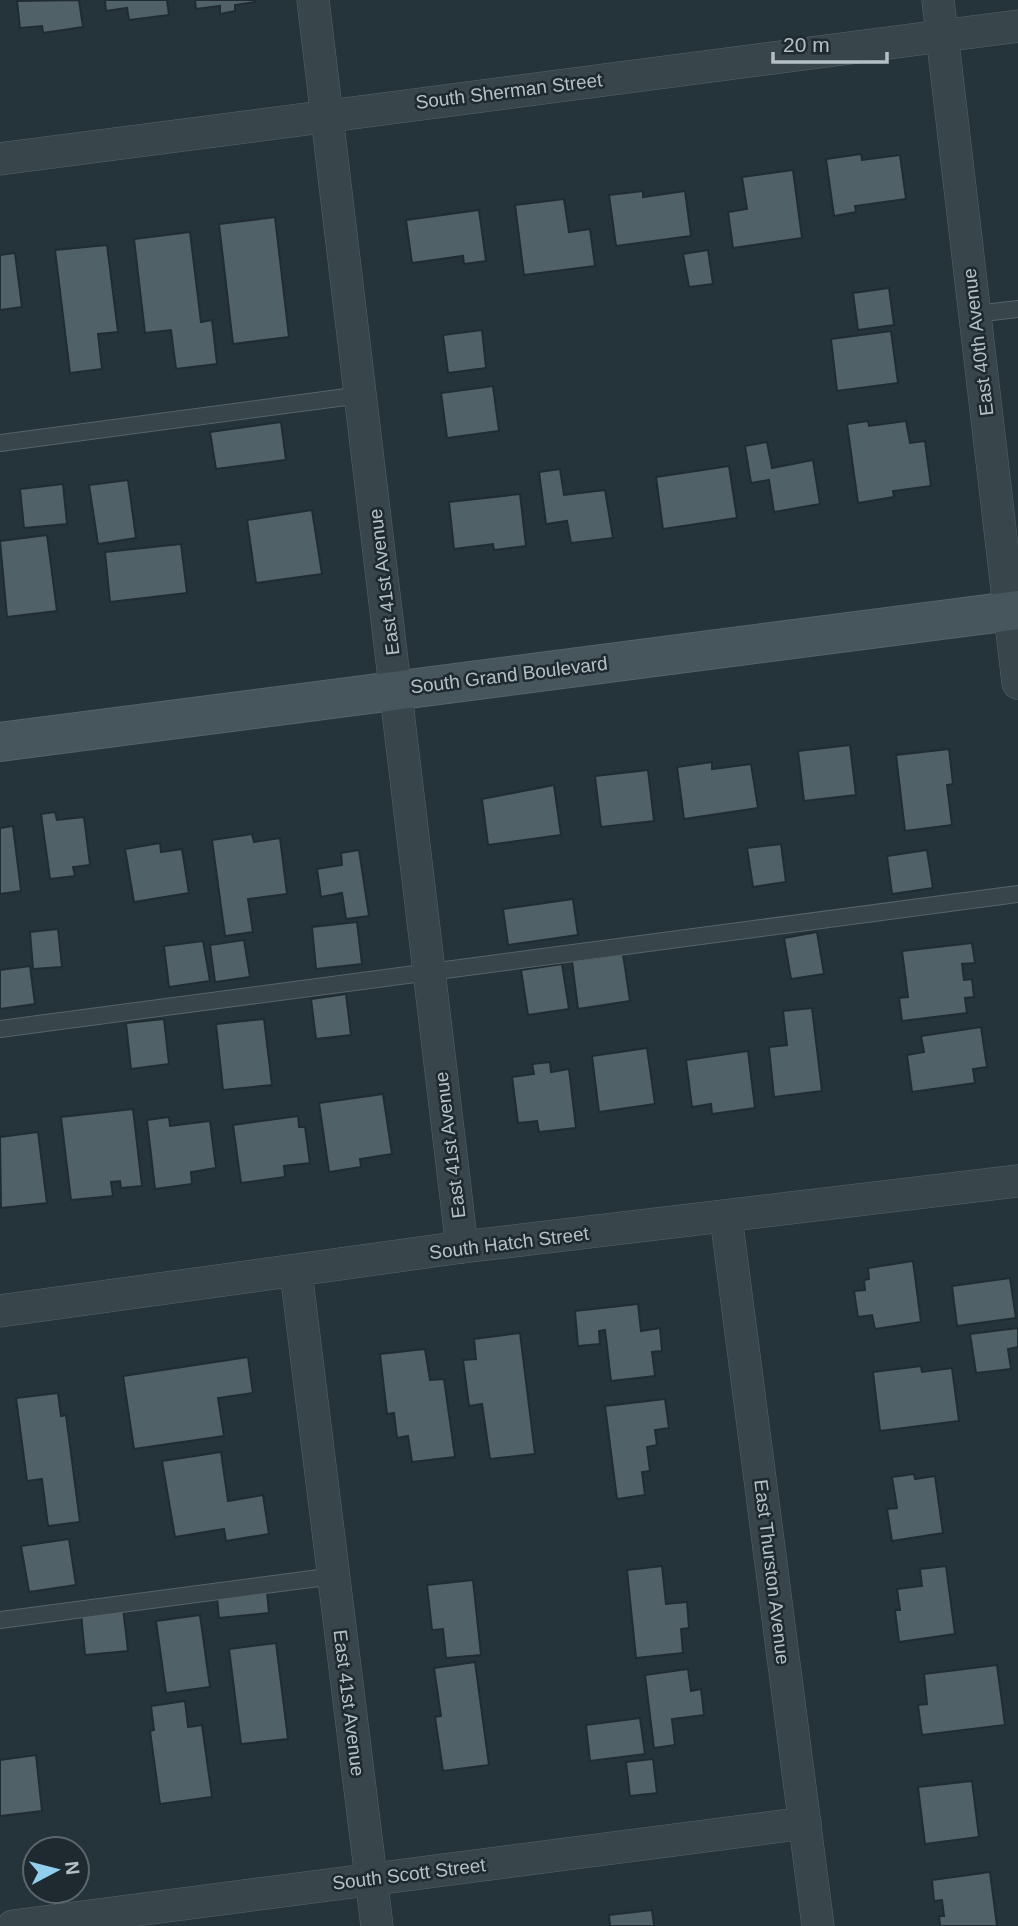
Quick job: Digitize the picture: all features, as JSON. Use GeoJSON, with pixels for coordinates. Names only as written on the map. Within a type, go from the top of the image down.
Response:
{"type":"FeatureCollection","features":[{"type":"Feature","properties":{"kind":"main road","name":"South Grand Boulevard"},"geometry":{"type":"LineString","coordinates":[[0,742],[1014,611]]}},
{"type":"Feature","properties":{"kind":"street","name":"East 41st Avenue"},"geometry":{"type":"LineString","coordinates":[[313,0],[462,1247]]}},
{"type":"Feature","properties":{"kind":"street","name":"East 40th Avenue"},"geometry":{"type":"LineString","coordinates":[[938,0],[1014,611],[1018,683]]}},
{"type":"Feature","properties":{"kind":"street","name":"South Sherman Street"},"geometry":{"type":"LineString","coordinates":[[0,159],[327,114],[1018,26]]}},
{"type":"Feature","properties":{"kind":"street","name":"South Hatch Street"},"geometry":{"type":"LineString","coordinates":[[0,1311],[462,1247],[1018,1181]]}},
{"type":"Feature","properties":{"kind":"street","name":"East Thurston Avenue"},"geometry":{"type":"LineString","coordinates":[[726,1217],[818,1926]]}},
{"type":"Feature","properties":{"kind":"street","name":"East 41st Avenue"},"geometry":{"type":"LineString","coordinates":[[296,1272],[377,1926]]}},
{"type":"Feature","properties":{"kind":"street","name":"South Scott Street"},"geometry":{"type":"LineString","coordinates":[[13,1926],[804,1823]]}},
{"type":"Feature","properties":{"kind":"lane"},"geometry":{"type":"LineString","coordinates":[[975,314],[1018,309]]}},
{"type":"Feature","properties":{"kind":"lane"},"geometry":{"type":"LineString","coordinates":[[0,443],[361,395]]}},
{"type":"Feature","properties":{"kind":"lane"},"geometry":{"type":"LineString","coordinates":[[0,1029],[1018,894]]}},
{"type":"Feature","properties":{"kind":"lane"},"geometry":{"type":"LineString","coordinates":[[0,1620],[334,1576]]}},
{"type":"Feature","properties":{"kind":"building"},"geometry":{"type":"Polygon","coordinates":[[[79,0],[83,27],[43,33],[42,26],[20,28],[17,1],[79,0]]]}},
{"type":"Feature","properties":{"kind":"building"},"geometry":{"type":"Polygon","coordinates":[[[105,0],[167,0],[169,15],[129,20],[127,8],[106,11],[105,0]]]}},
{"type":"Feature","properties":{"kind":"building"},"geometry":{"type":"Polygon","coordinates":[[[195,0],[255,2],[235,5],[235,11],[220,14],[220,6],[196,9],[195,0]]]}},
{"type":"Feature","properties":{"kind":"building"},"geometry":{"type":"Polygon","coordinates":[[[861,154],[862,160],[900,155],[906,199],[855,206],[856,212],[834,216],[826,159],[861,154]]]}},
{"type":"Feature","properties":{"kind":"building"},"geometry":{"type":"Polygon","coordinates":[[[793,170],[802,238],[733,248],[728,212],[747,209],[742,177],[793,170]]]}},
{"type":"Feature","properties":{"kind":"building"},"geometry":{"type":"Polygon","coordinates":[[[643,191],[643,197],[685,191],[691,236],[616,246],[609,195],[643,191]]]}},
{"type":"Feature","properties":{"kind":"building"},"geometry":{"type":"Polygon","coordinates":[[[564,199],[569,232],[590,229],[595,266],[524,275],[515,205],[564,199]]]}},
{"type":"Feature","properties":{"kind":"building"},"geometry":{"type":"Polygon","coordinates":[[[479,210],[486,261],[464,264],[463,256],[412,263],[406,220],[479,210]]]}},
{"type":"Feature","properties":{"kind":"building"},"geometry":{"type":"Polygon","coordinates":[[[275,217],[289,337],[233,344],[219,224],[275,217]]]}},
{"type":"Feature","properties":{"kind":"building"},"geometry":{"type":"Polygon","coordinates":[[[190,232],[201,322],[212,320],[217,364],[176,369],[171,330],[145,333],[134,239],[190,232]]]}},
{"type":"Feature","properties":{"kind":"building"},"geometry":{"type":"Polygon","coordinates":[[[107,245],[118,332],[98,334],[102,369],[70,373],[55,250],[107,245]]]}},
{"type":"Feature","properties":{"kind":"building"},"geometry":{"type":"Polygon","coordinates":[[[708,250],[713,284],[689,287],[683,254],[708,250]]]}},
{"type":"Feature","properties":{"kind":"building"},"geometry":{"type":"Polygon","coordinates":[[[15,253],[22,307],[0,310],[0,255],[15,253]]]}},
{"type":"Feature","properties":{"kind":"building"},"geometry":{"type":"Polygon","coordinates":[[[889,288],[894,325],[858,330],[853,293],[889,288]]]}},
{"type":"Feature","properties":{"kind":"building"},"geometry":{"type":"Polygon","coordinates":[[[482,330],[486,368],[448,373],[443,335],[482,330]]]}},
{"type":"Feature","properties":{"kind":"building"},"geometry":{"type":"Polygon","coordinates":[[[891,331],[898,383],[837,391],[831,339],[891,331]]]}},
{"type":"Feature","properties":{"kind":"building"},"geometry":{"type":"Polygon","coordinates":[[[493,386],[499,431],[447,438],[441,393],[493,386]]]}},
{"type":"Feature","properties":{"kind":"building"},"geometry":{"type":"Polygon","coordinates":[[[868,421],[869,426],[906,421],[910,443],[925,441],[931,486],[893,491],[894,497],[858,503],[847,424],[868,421]]]}},
{"type":"Feature","properties":{"kind":"building"},"geometry":{"type":"Polygon","coordinates":[[[281,422],[286,460],[216,469],[210,432],[281,422]]]}},
{"type":"Feature","properties":{"kind":"building"},"geometry":{"type":"Polygon","coordinates":[[[767,442],[772,468],[813,460],[820,504],[774,512],[769,480],[751,483],[745,446],[767,442]]]}},
{"type":"Feature","properties":{"kind":"building"},"geometry":{"type":"Polygon","coordinates":[[[729,466],[737,518],[663,529],[656,477],[729,466]]]}},
{"type":"Feature","properties":{"kind":"building"},"geometry":{"type":"Polygon","coordinates":[[[560,469],[564,495],[605,490],[613,538],[571,543],[567,521],[546,524],[539,472],[560,469]]]}},
{"type":"Feature","properties":{"kind":"building"},"geometry":{"type":"Polygon","coordinates":[[[128,480],[136,538],[98,544],[89,485],[128,480]]]}},
{"type":"Feature","properties":{"kind":"building"},"geometry":{"type":"Polygon","coordinates":[[[63,484],[67,524],[24,528],[20,489],[63,484]]]}},
{"type":"Feature","properties":{"kind":"building"},"geometry":{"type":"Polygon","coordinates":[[[520,494],[526,546],[494,550],[493,544],[454,549],[449,502],[520,494]]]}},
{"type":"Feature","properties":{"kind":"building"},"geometry":{"type":"Polygon","coordinates":[[[312,510],[322,574],[256,583],[247,520],[312,510]]]}},
{"type":"Feature","properties":{"kind":"building"},"geometry":{"type":"Polygon","coordinates":[[[47,535],[57,611],[7,617],[0,541],[47,535]]]}},
{"type":"Feature","properties":{"kind":"building"},"geometry":{"type":"Polygon","coordinates":[[[181,544],[187,593],[110,602],[105,552],[181,544]]]}},
{"type":"Feature","properties":{"kind":"building"},"geometry":{"type":"Polygon","coordinates":[[[850,745],[856,795],[804,801],[798,751],[850,745]]]}},
{"type":"Feature","properties":{"kind":"building"},"geometry":{"type":"Polygon","coordinates":[[[949,749],[953,784],[947,785],[952,825],[905,831],[896,755],[949,749]]]}},
{"type":"Feature","properties":{"kind":"building"},"geometry":{"type":"Polygon","coordinates":[[[712,762],[712,769],[751,764],[758,808],[684,819],[677,767],[712,762]]]}},
{"type":"Feature","properties":{"kind":"building"},"geometry":{"type":"Polygon","coordinates":[[[648,770],[654,821],[601,827],[595,776],[648,770]]]}},
{"type":"Feature","properties":{"kind":"building"},"geometry":{"type":"Polygon","coordinates":[[[554,785],[561,835],[488,845],[482,799],[554,785]]]}},
{"type":"Feature","properties":{"kind":"building"},"geometry":{"type":"Polygon","coordinates":[[[55,812],[57,820],[84,817],[90,865],[73,867],[75,876],[50,879],[41,814],[55,812]]]}},
{"type":"Feature","properties":{"kind":"building"},"geometry":{"type":"Polygon","coordinates":[[[13,826],[21,891],[0,894],[0,828],[13,826]]]}},
{"type":"Feature","properties":{"kind":"building"},"geometry":{"type":"Polygon","coordinates":[[[252,834],[254,842],[280,838],[287,894],[248,899],[253,932],[225,936],[212,840],[252,834]]]}},
{"type":"Feature","properties":{"kind":"building"},"geometry":{"type":"Polygon","coordinates":[[[160,843],[161,852],[182,849],[189,893],[134,902],[125,849],[160,843]]]}},
{"type":"Feature","properties":{"kind":"building"},"geometry":{"type":"Polygon","coordinates":[[[781,844],[786,882],[753,887],[747,848],[781,844]]]}},
{"type":"Feature","properties":{"kind":"building"},"geometry":{"type":"Polygon","coordinates":[[[359,850],[369,916],[346,919],[342,893],[321,897],[317,869],[342,865],[341,853],[359,850]]]}},
{"type":"Feature","properties":{"kind":"building"},"geometry":{"type":"Polygon","coordinates":[[[927,850],[933,888],[892,894],[887,856],[927,850]]]}},
{"type":"Feature","properties":{"kind":"building"},"geometry":{"type":"Polygon","coordinates":[[[573,899],[578,935],[508,945],[503,909],[573,899]]]}},
{"type":"Feature","properties":{"kind":"building"},"geometry":{"type":"Polygon","coordinates":[[[357,922],[362,964],[316,969],[312,927],[357,922]]]}},
{"type":"Feature","properties":{"kind":"building"},"geometry":{"type":"Polygon","coordinates":[[[58,929],[62,967],[33,969],[30,932],[58,929]]]}},
{"type":"Feature","properties":{"kind":"building"},"geometry":{"type":"Polygon","coordinates":[[[817,932],[824,974],[791,979],[784,938],[817,932]]]}},
{"type":"Feature","properties":{"kind":"building"},"geometry":{"type":"Polygon","coordinates":[[[244,940],[250,977],[215,982],[210,945],[244,940]]]}},
{"type":"Feature","properties":{"kind":"building"},"geometry":{"type":"Polygon","coordinates":[[[203,941],[210,981],[169,987],[164,946],[203,941]]]}},
{"type":"Feature","properties":{"kind":"building"},"geometry":{"type":"Polygon","coordinates":[[[972,943],[975,963],[962,964],[964,980],[972,979],[974,997],[965,998],[967,1013],[902,1021],[899,998],[908,997],[902,951],[972,943]]]}},
{"type":"Feature","properties":{"kind":"building"},"geometry":{"type":"Polygon","coordinates":[[[623,954],[630,1001],[578,1009],[572,961],[623,954]]]}},
{"type":"Feature","properties":{"kind":"building"},"geometry":{"type":"Polygon","coordinates":[[[562,964],[569,1009],[528,1015],[521,970],[562,964]]]}},
{"type":"Feature","properties":{"kind":"building"},"geometry":{"type":"Polygon","coordinates":[[[30,966],[35,1004],[0,1009],[0,970],[30,966]]]}},
{"type":"Feature","properties":{"kind":"building"},"geometry":{"type":"Polygon","coordinates":[[[346,994],[351,1035],[316,1039],[311,999],[346,994]]]}},
{"type":"Feature","properties":{"kind":"building"},"geometry":{"type":"Polygon","coordinates":[[[812,1008],[822,1091],[774,1097],[769,1047],[787,1045],[783,1011],[812,1008]]]}},
{"type":"Feature","properties":{"kind":"building"},"geometry":{"type":"Polygon","coordinates":[[[164,1019],[169,1064],[131,1069],[126,1023],[164,1019]]]}},
{"type":"Feature","properties":{"kind":"building"},"geometry":{"type":"Polygon","coordinates":[[[264,1019],[272,1085],[223,1090],[216,1024],[264,1019]]]}},
{"type":"Feature","properties":{"kind":"building"},"geometry":{"type":"Polygon","coordinates":[[[981,1027],[987,1067],[973,1069],[975,1083],[912,1092],[907,1055],[924,1052],[921,1036],[981,1027]]]}},
{"type":"Feature","properties":{"kind":"building"},"geometry":{"type":"Polygon","coordinates":[[[647,1048],[655,1104],[599,1112],[592,1056],[647,1048]]]}},
{"type":"Feature","properties":{"kind":"building"},"geometry":{"type":"Polygon","coordinates":[[[748,1051],[755,1108],[712,1114],[711,1104],[692,1107],[686,1060],[748,1051]]]}},
{"type":"Feature","properties":{"kind":"building"},"geometry":{"type":"Polygon","coordinates":[[[550,1062],[551,1072],[569,1069],[576,1128],[539,1132],[537,1121],[518,1123],[512,1077],[534,1074],[532,1064],[550,1062]]]}},
{"type":"Feature","properties":{"kind":"building"},"geometry":{"type":"Polygon","coordinates":[[[383,1094],[392,1154],[360,1159],[361,1167],[329,1172],[319,1103],[383,1094]]]}},
{"type":"Feature","properties":{"kind":"building"},"geometry":{"type":"Polygon","coordinates":[[[133,1109],[142,1186],[121,1188],[120,1181],[111,1182],[113,1196],[71,1200],[61,1117],[133,1109]]]}},
{"type":"Feature","properties":{"kind":"building"},"geometry":{"type":"Polygon","coordinates":[[[298,1116],[299,1127],[305,1127],[310,1163],[284,1166],[285,1177],[241,1183],[233,1125],[298,1116]]]}},
{"type":"Feature","properties":{"kind":"building"},"geometry":{"type":"Polygon","coordinates":[[[169,1117],[170,1126],[210,1121],[216,1168],[191,1172],[192,1184],[155,1189],[147,1120],[169,1117]]]}},
{"type":"Feature","properties":{"kind":"building"},"geometry":{"type":"Polygon","coordinates":[[[38,1132],[47,1203],[1,1208],[0,1137],[38,1132]]]}},
{"type":"Feature","properties":{"kind":"building"},"geometry":{"type":"Polygon","coordinates":[[[913,1261],[921,1322],[875,1329],[872,1315],[858,1317],[854,1291],[865,1290],[864,1280],[869,1279],[868,1268],[913,1261]]]}},
{"type":"Feature","properties":{"kind":"building"},"geometry":{"type":"Polygon","coordinates":[[[1010,1278],[1016,1318],[957,1326],[952,1286],[1010,1278]]]}},
{"type":"Feature","properties":{"kind":"building"},"geometry":{"type":"Polygon","coordinates":[[[638,1304],[641,1331],[660,1328],[662,1351],[652,1352],[655,1376],[611,1381],[605,1330],[599,1331],[600,1344],[578,1346],[575,1311],[638,1304]]]}},
{"type":"Feature","properties":{"kind":"building"},"geometry":{"type":"Polygon","coordinates":[[[1018,1328],[1018,1347],[1008,1349],[1011,1369],[976,1373],[970,1334],[1018,1328]]]}},
{"type":"Feature","properties":{"kind":"building"},"geometry":{"type":"Polygon","coordinates":[[[520,1333],[535,1454],[490,1459],[482,1404],[469,1406],[463,1360],[476,1359],[474,1339],[520,1333]]]}},
{"type":"Feature","properties":{"kind":"building"},"geometry":{"type":"Polygon","coordinates":[[[425,1349],[430,1380],[444,1379],[455,1457],[412,1462],[408,1436],[397,1438],[394,1413],[387,1414],[380,1354],[425,1349]]]}},
{"type":"Feature","properties":{"kind":"building"},"geometry":{"type":"Polygon","coordinates":[[[248,1357],[253,1393],[218,1398],[224,1436],[134,1449],[123,1376],[248,1357]]]}},
{"type":"Feature","properties":{"kind":"building"},"geometry":{"type":"Polygon","coordinates":[[[921,1366],[922,1372],[952,1368],[959,1421],[880,1431],[873,1372],[921,1366]]]}},
{"type":"Feature","properties":{"kind":"building"},"geometry":{"type":"Polygon","coordinates":[[[58,1393],[61,1416],[66,1415],[80,1522],[48,1526],[42,1479],[27,1481],[16,1398],[58,1393]]]}},
{"type":"Feature","properties":{"kind":"building"},"geometry":{"type":"Polygon","coordinates":[[[665,1399],[669,1428],[655,1430],[657,1445],[647,1447],[650,1471],[642,1472],[645,1495],[617,1499],[605,1406],[665,1399]]]}},
{"type":"Feature","properties":{"kind":"building"},"geometry":{"type":"Polygon","coordinates":[[[221,1452],[228,1501],[263,1495],[269,1534],[226,1541],[224,1529],[175,1537],[162,1461],[221,1452]]]}},
{"type":"Feature","properties":{"kind":"building"},"geometry":{"type":"Polygon","coordinates":[[[914,1474],[915,1479],[935,1476],[943,1533],[892,1541],[887,1509],[897,1508],[892,1477],[914,1474]]]}},
{"type":"Feature","properties":{"kind":"building"},"geometry":{"type":"Polygon","coordinates":[[[69,1539],[76,1585],[29,1592],[21,1546],[69,1539]]]}},
{"type":"Feature","properties":{"kind":"building"},"geometry":{"type":"Polygon","coordinates":[[[662,1566],[666,1604],[687,1602],[689,1628],[681,1629],[683,1653],[636,1658],[627,1570],[662,1566]]]}},
{"type":"Feature","properties":{"kind":"building"},"geometry":{"type":"Polygon","coordinates":[[[946,1566],[955,1634],[899,1642],[895,1610],[900,1610],[897,1589],[922,1586],[920,1569],[946,1566]]]}},
{"type":"Feature","properties":{"kind":"building"},"geometry":{"type":"Polygon","coordinates":[[[473,1580],[481,1655],[446,1658],[443,1629],[432,1630],[427,1585],[473,1580]]]}},
{"type":"Feature","properties":{"kind":"building"},"geometry":{"type":"Polygon","coordinates":[[[267,1592],[269,1613],[219,1618],[217,1597],[267,1592]]]}},
{"type":"Feature","properties":{"kind":"building"},"geometry":{"type":"Polygon","coordinates":[[[123,1608],[128,1651],[85,1655],[81,1613],[123,1608]]]}},
{"type":"Feature","properties":{"kind":"building"},"geometry":{"type":"Polygon","coordinates":[[[200,1615],[210,1687],[166,1693],[156,1621],[200,1615]]]}},
{"type":"Feature","properties":{"kind":"building"},"geometry":{"type":"Polygon","coordinates":[[[276,1643],[288,1739],[241,1744],[229,1649],[276,1643]]]}},
{"type":"Feature","properties":{"kind":"building"},"geometry":{"type":"Polygon","coordinates":[[[475,1662],[489,1765],[443,1771],[435,1717],[441,1716],[434,1668],[475,1662]]]}},
{"type":"Feature","properties":{"kind":"building"},"geometry":{"type":"Polygon","coordinates":[[[997,1665],[1005,1725],[922,1735],[918,1705],[927,1704],[924,1674],[997,1665]]]}},
{"type":"Feature","properties":{"kind":"building"},"geometry":{"type":"Polygon","coordinates":[[[688,1669],[691,1691],[701,1689],[704,1715],[672,1719],[675,1745],[654,1748],[645,1675],[688,1669]]]}},
{"type":"Feature","properties":{"kind":"building"},"geometry":{"type":"Polygon","coordinates":[[[185,1701],[188,1727],[202,1725],[212,1797],[160,1804],[150,1731],[154,1730],[151,1706],[185,1701]]]}},
{"type":"Feature","properties":{"kind":"building"},"geometry":{"type":"Polygon","coordinates":[[[640,1718],[645,1754],[590,1761],[586,1725],[640,1718]]]}},
{"type":"Feature","properties":{"kind":"building"},"geometry":{"type":"Polygon","coordinates":[[[36,1755],[42,1811],[0,1816],[0,1760],[36,1755]]]}},
{"type":"Feature","properties":{"kind":"building"},"geometry":{"type":"Polygon","coordinates":[[[653,1759],[657,1793],[630,1796],[626,1762],[653,1759]]]}},
{"type":"Feature","properties":{"kind":"building"},"geometry":{"type":"Polygon","coordinates":[[[972,1781],[979,1837],[925,1844],[918,1787],[972,1781]]]}},
{"type":"Feature","properties":{"kind":"building"},"geometry":{"type":"Polygon","coordinates":[[[990,1872],[997,1926],[940,1926],[939,1916],[944,1916],[942,1900],[934,1901],[932,1880],[990,1872]]]}},
{"type":"Feature","properties":{"kind":"building"},"geometry":{"type":"Polygon","coordinates":[[[652,1910],[654,1926],[610,1926],[609,1915],[652,1910]]]}}]}
